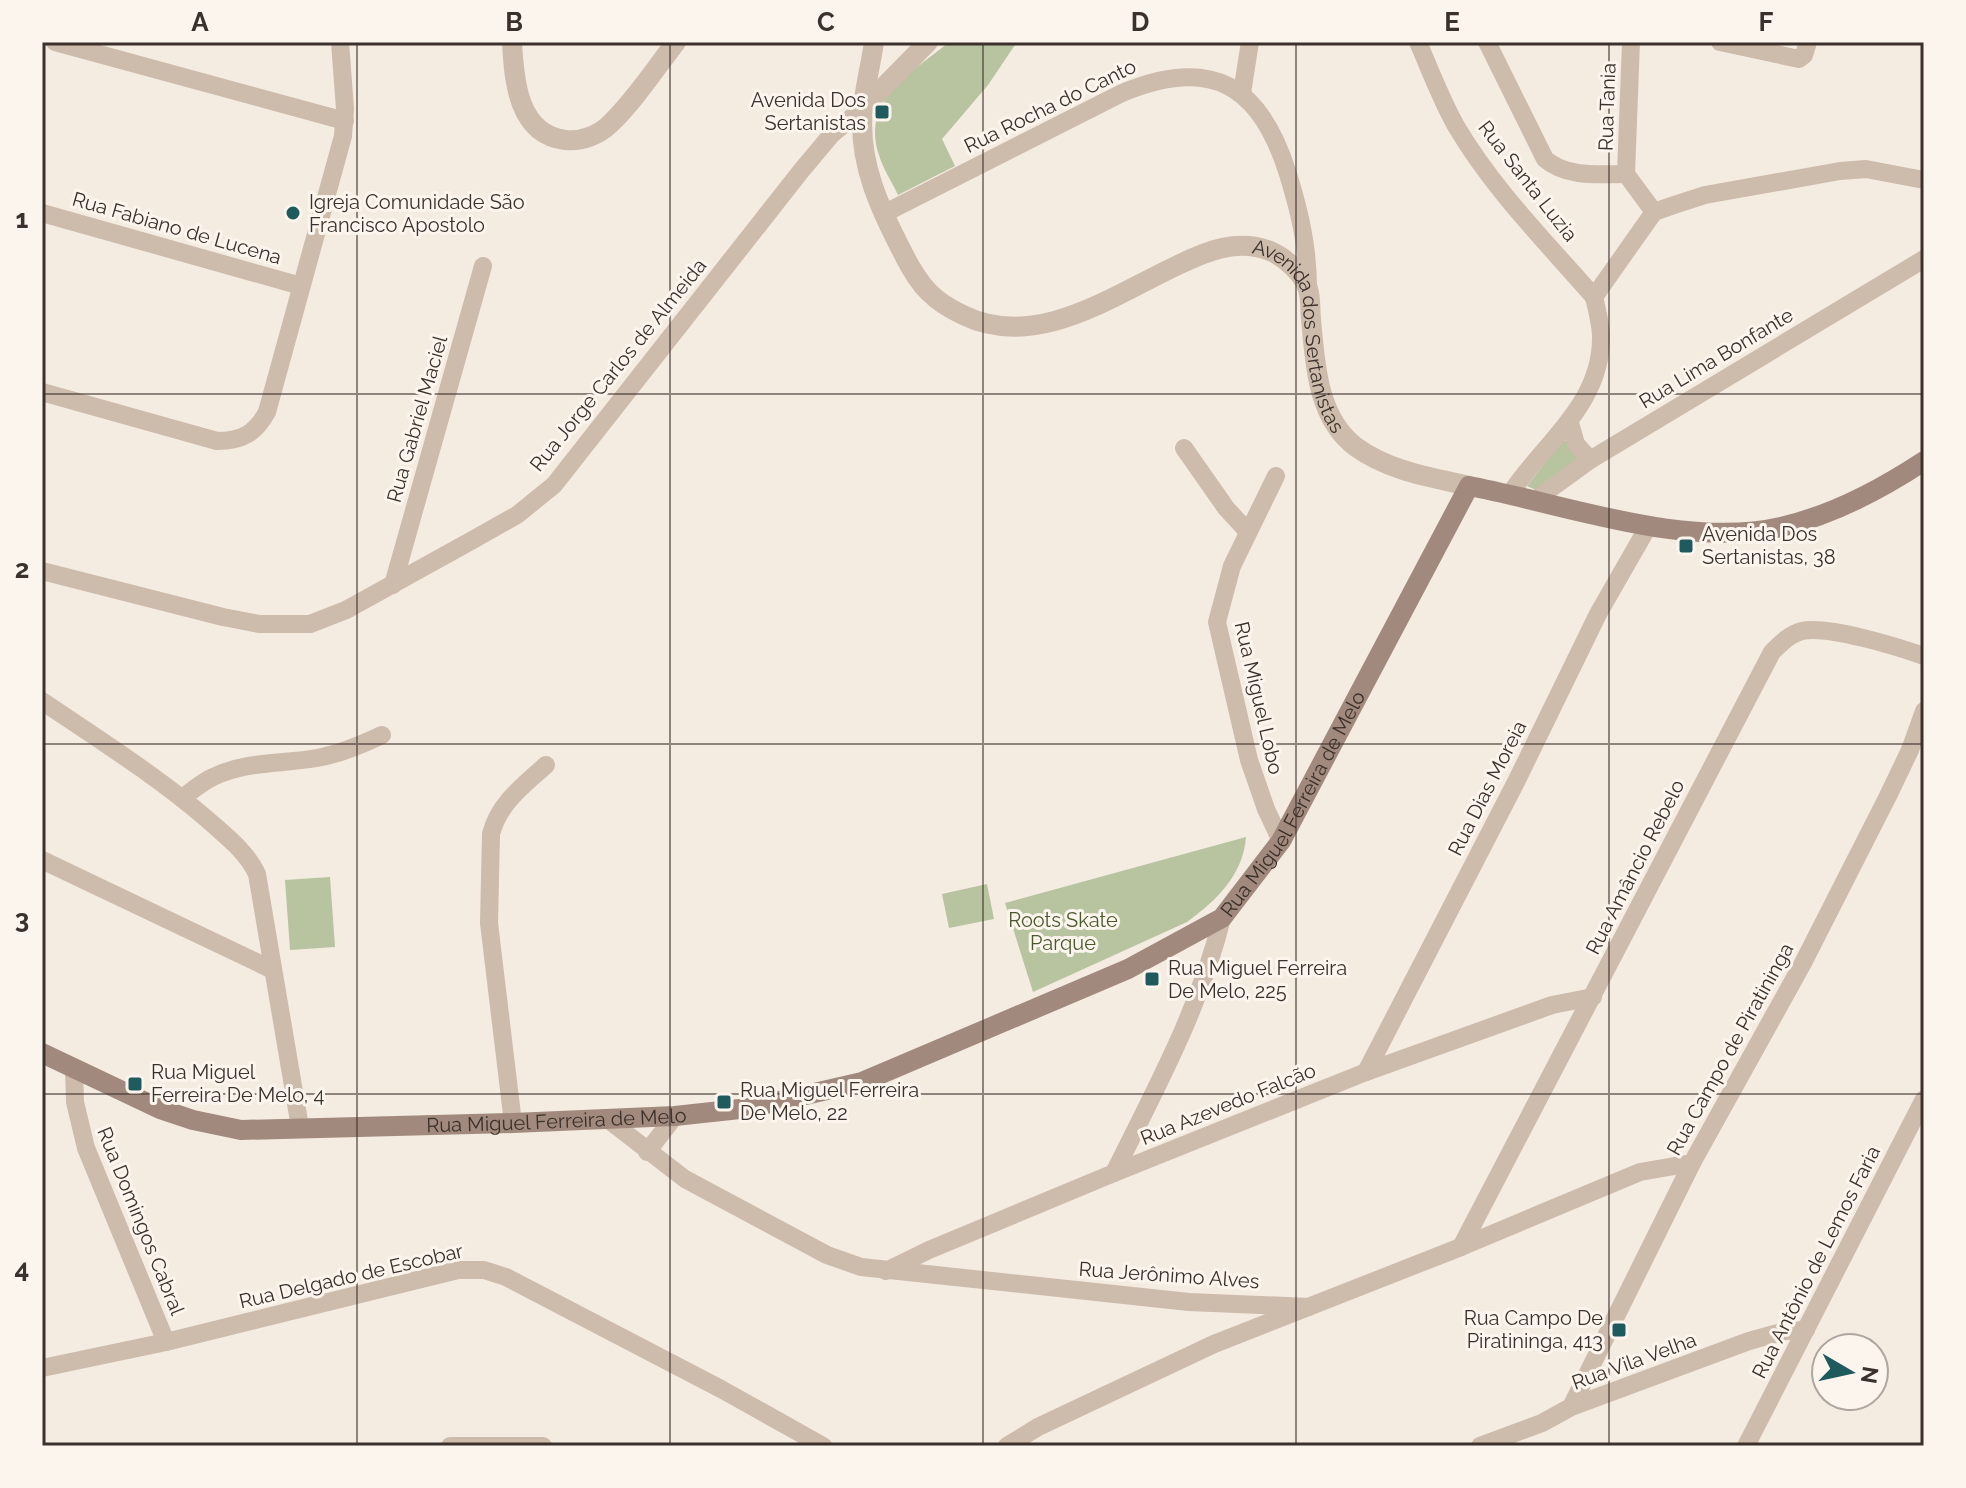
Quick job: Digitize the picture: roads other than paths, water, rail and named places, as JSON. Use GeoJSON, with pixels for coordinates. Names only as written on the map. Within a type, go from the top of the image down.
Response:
{"type":"FeatureCollection","features":[{"type":"Feature","properties":{"kind":"main road","name":"Avenida dos Sertanistas"},"geometry":{"type":"LineString","coordinates":[[1469,486],[1649,525],[1692,531],[1736,532],[1778,528],[1820,516],[1876,490],[1924,461]]}},
{"type":"Feature","properties":{"kind":"main road","name":"Rua Miguel Ferreira de Melo"},"geometry":{"type":"LineString","coordinates":[[42,1053],[160,1109],[241,1130],[675,1116],[749,1108],[862,1082],[1128,969],[1222,918],[1281,841],[1469,486]]}},
{"type":"Feature","properties":{"kind":"street"},"geometry":{"type":"LineString","coordinates":[[55,42],[345,121]]}},
{"type":"Feature","properties":{"kind":"street"},"geometry":{"type":"LineString","coordinates":[[42,392],[217,441],[235,441],[260,427],[267,412],[345,121],[340,42]]}},
{"type":"Feature","properties":{"kind":"street"},"geometry":{"type":"LineString","coordinates":[[512,42],[520,101],[530,122],[545,135],[575,141],[588,138],[610,125],[676,42]]}},
{"type":"Feature","properties":{"kind":"street","name":"Avenida dos Sertanistas"},"geometry":{"type":"LineString","coordinates":[[874,42],[862,109],[866,165],[883,214],[915,277],[927,293],[977,322],[1032,328],[1062,320],[1201,253],[1229,245],[1270,251],[1288,261],[1308,288],[1315,368],[1323,399],[1337,427],[1353,445],[1374,459],[1397,469],[1469,486]]}},
{"type":"Feature","properties":{"kind":"street"},"geometry":{"type":"LineString","coordinates":[[862,109],[928,42]]}},
{"type":"Feature","properties":{"kind":"street"},"geometry":{"type":"LineString","coordinates":[[1242,93],[1250,42]]}},
{"type":"Feature","properties":{"kind":"street","name":"Rua Santa Luzia"},"geometry":{"type":"LineString","coordinates":[[1418,42],[1456,126],[1520,212],[1594,297]]}},
{"type":"Feature","properties":{"kind":"street"},"geometry":{"type":"LineString","coordinates":[[1487,42],[1545,159],[1560,169],[1574,172],[1626,174]]}},
{"type":"Feature","properties":{"kind":"street","name":"Rua Tania"},"geometry":{"type":"LineString","coordinates":[[1631,42],[1626,174],[1654,212]]}},
{"type":"Feature","properties":{"kind":"street"},"geometry":{"type":"LineString","coordinates":[[1720,42],[1765,47],[1794,59],[1803,56],[1808,42]]}},
{"type":"Feature","properties":{"kind":"street","name":"Rua Rocha do Canto"},"geometry":{"type":"LineString","coordinates":[[883,214],[1153,80],[1180,76],[1210,78],[1242,93],[1267,124],[1280,149],[1306,238],[1308,288]]}},
{"type":"Feature","properties":{"kind":"street","name":"Rua Jorge Carlos de Almeida"},"geometry":{"type":"LineString","coordinates":[[42,571],[223,617],[287,625],[310,624],[332,617],[393,585],[517,515],[554,485],[801,171],[832,134],[862,109]]}},
{"type":"Feature","properties":{"kind":"street"},"geometry":{"type":"LineString","coordinates":[[1510,494],[1584,402],[1594,379],[1600,352],[1601,331],[1594,297],[1654,212],[1705,195],[1840,171],[1866,169],[1924,180]]}},
{"type":"Feature","properties":{"kind":"street","name":"Rua Fabiano de Lucena"},"geometry":{"type":"LineString","coordinates":[[42,213],[301,286]]}},
{"type":"Feature","properties":{"kind":"street","name":"Rua Lima Bonfante"},"geometry":{"type":"LineString","coordinates":[[1535,500],[1590,460],[1924,259]]}},
{"type":"Feature","properties":{"kind":"street","name":"Rua Gabriel Maciel"},"geometry":{"type":"LineString","coordinates":[[393,585],[483,266]]}},
{"type":"Feature","properties":{"kind":"street"},"geometry":{"type":"LineString","coordinates":[[1570,423],[1576,444],[1590,460]]}},
{"type":"Feature","properties":{"kind":"street"},"geometry":{"type":"LineString","coordinates":[[1184,448],[1226,508],[1248,532]]}},
{"type":"Feature","properties":{"kind":"street","name":"Rua Miguel Lobo"},"geometry":{"type":"LineString","coordinates":[[1276,476],[1224,589],[1217,622],[1249,760],[1281,841]]}},
{"type":"Feature","properties":{"kind":"street","name":"Rua Dias Moreia"},"geometry":{"type":"LineString","coordinates":[[1366,1072],[1516,782],[1598,614],[1649,525]]}},
{"type":"Feature","properties":{"kind":"street","name":"Rua Amâncio Rebelo"},"geometry":{"type":"LineString","coordinates":[[1461,1247],[1772,652],[1798,631],[1813,629],[1924,656]]}},
{"type":"Feature","properties":{"kind":"street"},"geometry":{"type":"LineString","coordinates":[[42,701],[182,798],[241,848],[251,861],[257,874],[300,1127]]}},
{"type":"Feature","properties":{"kind":"street","name":"Rua Campo de Piratininga"},"geometry":{"type":"LineString","coordinates":[[1571,1407],[1692,1163],[1803,963],[1888,796],[1924,711]]}},
{"type":"Feature","properties":{"kind":"street"},"geometry":{"type":"LineString","coordinates":[[182,798],[227,771],[250,765],[319,758],[343,752],[382,735]]}},
{"type":"Feature","properties":{"kind":"street"},"geometry":{"type":"LineString","coordinates":[[513,1123],[489,923],[491,834],[494,821],[508,799],[546,765]]}},
{"type":"Feature","properties":{"kind":"street"},"geometry":{"type":"LineString","coordinates":[[42,860],[273,970]]}},
{"type":"Feature","properties":{"kind":"street"},"geometry":{"type":"LineString","coordinates":[[1114,1173],[1188,1021],[1211,964],[1222,918]]}},
{"type":"Feature","properties":{"kind":"street","name":"Rua Azevedo Falcão"},"geometry":{"type":"LineString","coordinates":[[886,1271],[1114,1173],[1366,1072],[1552,1005],[1593,997]]}},
{"type":"Feature","properties":{"kind":"street","name":"Rua Domingos Cabral"},"geometry":{"type":"LineString","coordinates":[[74,1068],[75,1102],[86,1148],[166,1342]]}},
{"type":"Feature","properties":{"kind":"street","name":"Rua Antônio de Lemos Faria"},"geometry":{"type":"LineString","coordinates":[[1746,1446],[1924,1099]]}},
{"type":"Feature","properties":{"kind":"street"},"geometry":{"type":"LineString","coordinates":[[647,1152],[675,1116]]}},
{"type":"Feature","properties":{"kind":"street","name":"Rua Jerônimo Alves"},"geometry":{"type":"LineString","coordinates":[[606,1118],[685,1179],[827,1255],[861,1267],[1189,1302],[1309,1307],[1640,1172],[1692,1163]]}},
{"type":"Feature","properties":{"kind":"street","name":"Rua Delgado de Escobar"},"geometry":{"type":"LineString","coordinates":[[42,1368],[166,1342],[458,1270],[484,1270],[506,1277],[823,1446]]}},
{"type":"Feature","properties":{"kind":"street"},"geometry":{"type":"LineString","coordinates":[[1007,1446],[1038,1427],[1214,1344],[1309,1307]]}},
{"type":"Feature","properties":{"kind":"street","name":"Rua Vila Velha"},"geometry":{"type":"LineString","coordinates":[[1480,1446],[1542,1423],[1571,1407],[1769,1334],[1806,1330]]}},
{"type":"Feature","properties":{"kind":"street"},"geometry":{"type":"LineString","coordinates":[[450,1446],[543,1446]]}},
{"type":"Feature","properties":{"kind":"place","name":"Avenida Dos Sertanistas"},"geometry":{"type":"Point","coordinates":[882,112]}},
{"type":"Feature","properties":{"kind":"place","name":"Igreja Comunidade São Francisco Apostolo"},"geometry":{"type":"Point","coordinates":[293,213]}},
{"type":"Feature","properties":{"kind":"place","name":"Avenida Dos Sertanistas, 38"},"geometry":{"type":"Point","coordinates":[1686,546]}},
{"type":"Feature","properties":{"kind":"place","name":"Rua Miguel Ferreira De Melo, 225"},"geometry":{"type":"Point","coordinates":[1152,979]}},
{"type":"Feature","properties":{"kind":"place","name":"Rua Miguel Ferreira De Melo, 4"},"geometry":{"type":"Point","coordinates":[135,1084]}},
{"type":"Feature","properties":{"kind":"place","name":"Rua Miguel Ferreira De Melo, 22"},"geometry":{"type":"Point","coordinates":[724,1102]}},
{"type":"Feature","properties":{"kind":"place","name":"Rua Campo De Piratininga, 413"},"geometry":{"type":"Point","coordinates":[1619,1330]}},
{"type":"Feature","properties":{"kind":"park label","name":"Roots Skate Parque"},"geometry":{"type":"Point","coordinates":[1063,932]}}]}
